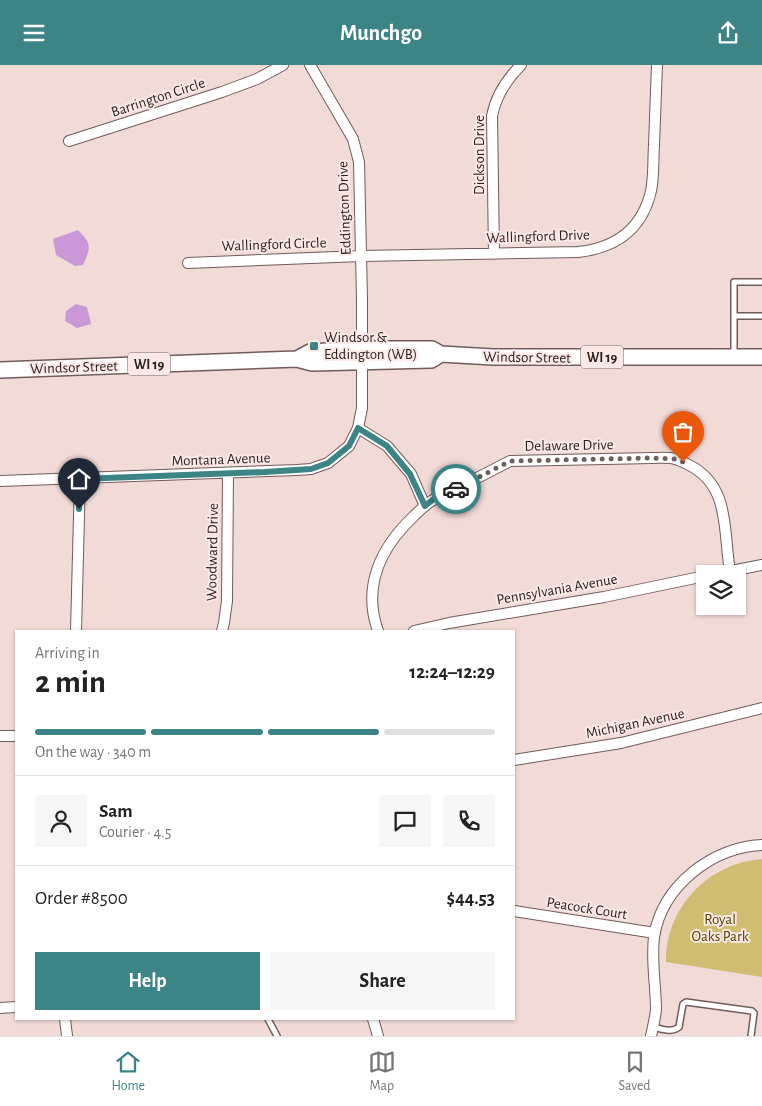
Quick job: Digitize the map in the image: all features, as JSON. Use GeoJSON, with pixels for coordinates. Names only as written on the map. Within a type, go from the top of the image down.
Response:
{"type":"FeatureCollection","features":[{"type":"Feature","properties":{"kind":"main road","name":"Windsor Street"},"geometry":{"type":"LineString","coordinates":[[0,370],[298,359],[310,352],[361,355],[432,349],[441,354],[493,357],[762,357]]}},
{"type":"Feature","properties":{"kind":"street","name":"Barrington Circle"},"geometry":{"type":"LineString","coordinates":[[69,141],[257,79],[283,65]]}},
{"type":"Feature","properties":{"kind":"street","name":"Eddington Drive"},"geometry":{"type":"LineString","coordinates":[[310,65],[344,121],[356,149],[360,188],[361,355]]}},
{"type":"Feature","properties":{"kind":"street","name":"Dickson Drive"},"geometry":{"type":"LineString","coordinates":[[494,253],[492,116],[494,106],[504,85],[521,65]]}},
{"type":"Feature","properties":{"kind":"street","name":"Wallingford Drive"},"geometry":{"type":"LineString","coordinates":[[361,256],[592,251],[618,241],[629,231],[641,215],[651,189],[657,65]]}},
{"type":"Feature","properties":{"kind":"street","name":"Wallingford Circle"},"geometry":{"type":"LineString","coordinates":[[188,263],[361,256]]}},
{"type":"Feature","properties":{"kind":"street","name":"Montana Avenue"},"geometry":{"type":"LineString","coordinates":[[0,481],[311,469],[328,463],[349,446],[358,428],[362,408],[361,355]]}},
{"type":"Feature","properties":{"kind":"street"},"geometry":{"type":"LineString","coordinates":[[358,428],[387,446],[410,474],[425,506]]}},
{"type":"Feature","properties":{"kind":"street","name":"Delaware Drive"},"geometry":{"type":"LineString","coordinates":[[378,630],[374,618],[374,579],[381,558],[400,529],[436,497],[446,494],[510,461],[675,459],[697,469],[712,483],[722,504],[729,565]]}},
{"type":"Feature","properties":{"kind":"street","name":"Woodward Drive"},"geometry":{"type":"LineString","coordinates":[[222,630],[227,601],[228,473]]}},
{"type":"Feature","properties":{"kind":"street"},"geometry":{"type":"LineString","coordinates":[[76,630],[80,479]]}},
{"type":"Feature","properties":{"kind":"street"},"geometry":{"type":"LineString","coordinates":[[746,568],[762,565]]}},
{"type":"Feature","properties":{"kind":"street","name":"Pennsylvania Avenue"},"geometry":{"type":"LineString","coordinates":[[418,630],[449,623],[604,597],[696,578]]}},
{"type":"Feature","properties":{"kind":"street","name":"Michigan Avenue"},"geometry":{"type":"LineString","coordinates":[[515,760],[621,743],[762,708]]}},
{"type":"Feature","properties":{"kind":"street"},"geometry":{"type":"LineString","coordinates":[[0,736],[15,737]]}},
{"type":"Feature","properties":{"kind":"street"},"geometry":{"type":"LineString","coordinates":[[652,1031],[656,1011],[653,949],[655,933],[670,898],[676,889],[698,868],[709,861],[751,845],[762,845]]}},
{"type":"Feature","properties":{"kind":"street","name":"Peacock Court"},"geometry":{"type":"LineString","coordinates":[[515,911],[655,933]]}},
{"type":"Feature","properties":{"kind":"street"},"geometry":{"type":"LineString","coordinates":[[0,1008],[15,1007]]}},
{"type":"Feature","properties":{"kind":"street"},"geometry":{"type":"LineString","coordinates":[[65,1020],[67,1036]]}},
{"type":"Feature","properties":{"kind":"street"},"geometry":{"type":"LineString","coordinates":[[373,1020],[378,1036]]}},
{"type":"Feature","properties":{"kind":"lane"},"geometry":{"type":"LineString","coordinates":[[734,357],[734,282],[762,282]]}},
{"type":"Feature","properties":{"kind":"lane"},"geometry":{"type":"LineString","coordinates":[[734,316],[762,316]]}},
{"type":"Feature","properties":{"kind":"lane"},"geometry":{"type":"LineString","coordinates":[[652,1031],[673,1031],[679,1027],[683,1004],[686,1002],[752,1011],[754,1013],[751,1036]]}},
{"type":"Feature","properties":{"kind":"lane"},"geometry":{"type":"LineString","coordinates":[[269,1020],[277,1036]]}},
{"type":"Feature","properties":{"kind":"green space","name":"Royal Oaks Park"},"geometry":{"type":"Polygon","coordinates":[[[762,859],[762,977],[666,962],[668,942],[673,924],[693,892],[708,879],[724,869],[742,862],[762,859]]]}},
{"type":"Feature","properties":{"kind":"shaded area"},"geometry":{"type":"Polygon","coordinates":[[[78,230],[88,242],[89,250],[83,265],[75,266],[56,255],[53,239],[78,230]]]}},
{"type":"Feature","properties":{"kind":"shaded area"},"geometry":{"type":"Polygon","coordinates":[[[76,304],[87,307],[91,324],[77,328],[65,321],[66,311],[76,304]]]}},
{"type":"Feature","properties":{"kind":"way so far"},"geometry":{"type":"LineString","coordinates":[[456,489],[510,461],[652,458],[675,459],[683,462]]}},
{"type":"Feature","properties":{"kind":"place","name":"Windsor & Eddington (WB)"},"geometry":{"type":"Point","coordinates":[314,346]}},
{"type":"Feature","properties":{"kind":"route"},"geometry":{"type":"LineString","coordinates":[[79,509],[80,479],[311,469],[328,463],[349,446],[358,428],[387,446],[410,474],[425,506],[436,497],[456,489]]}}]}
